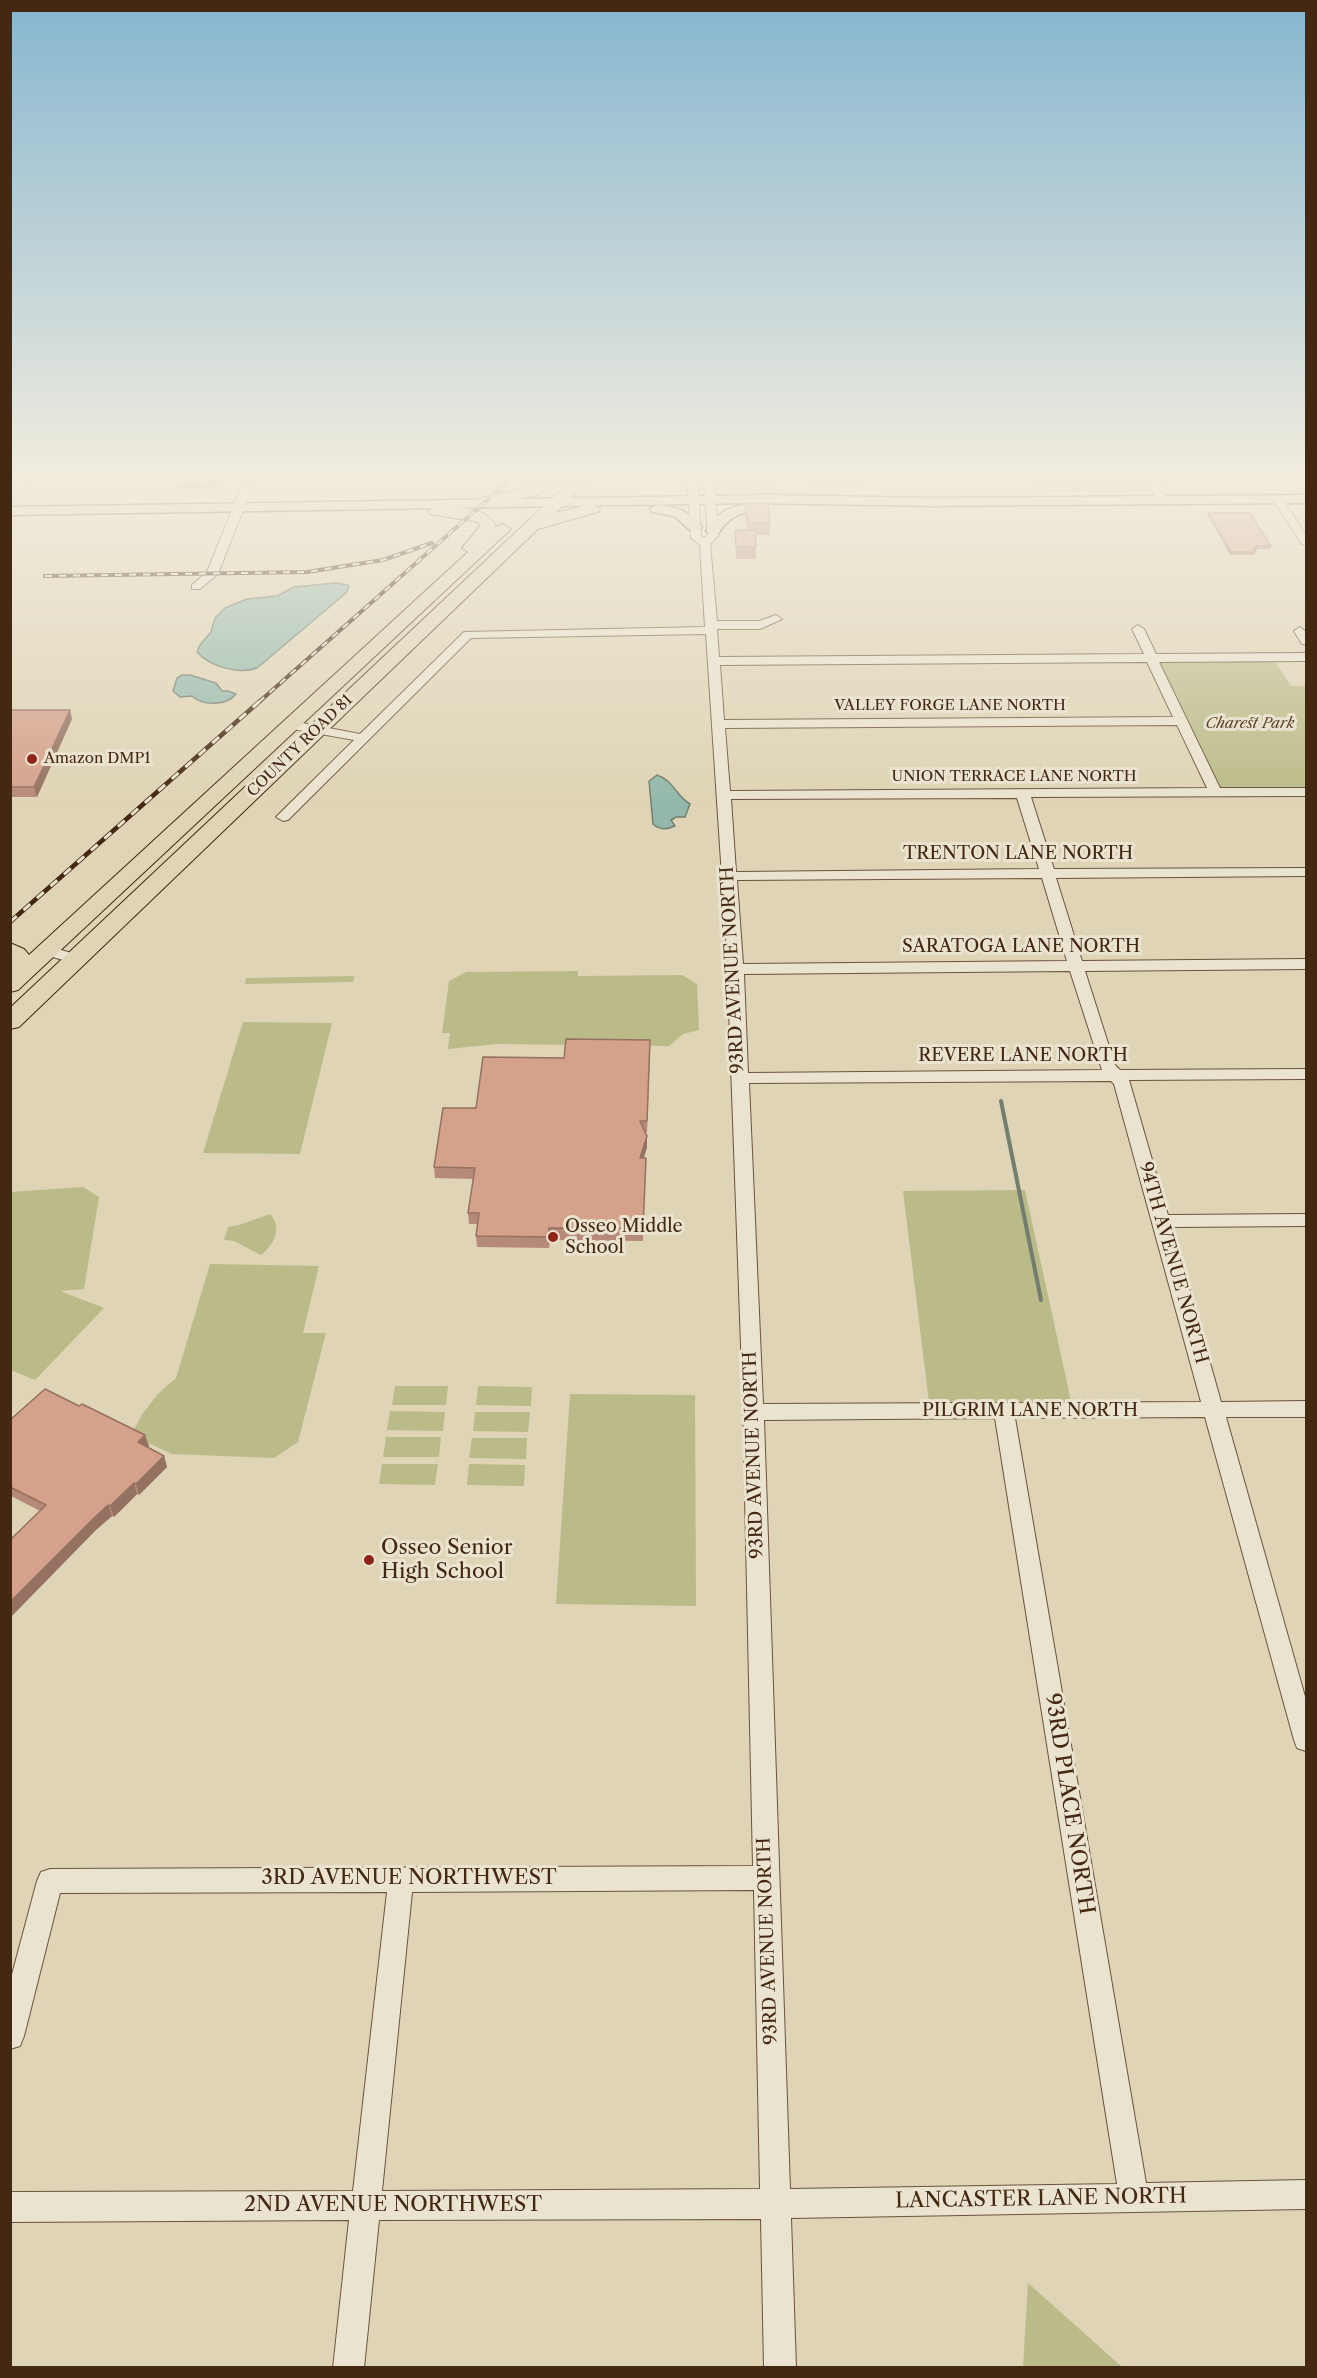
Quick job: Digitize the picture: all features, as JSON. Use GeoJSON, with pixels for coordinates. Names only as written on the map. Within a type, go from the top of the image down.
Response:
{"type":"FeatureCollection","features":[{"type":"Feature","properties":{"kind":"highway"},"geometry":{"type":"LineString","coordinates":[[434,593],[443,582]]}},
{"type":"Feature","properties":{"kind":"highway","name":"COUNTY ROAD 81"},"geometry":{"type":"LineString","coordinates":[[10,984],[446,582]]}},
{"type":"Feature","properties":{"kind":"highway","name":"COUNTY ROAD 81"},"geometry":{"type":"LineString","coordinates":[[10,1022],[474,582]]}},
{"type":"Feature","properties":{"kind":"highway"},"geometry":{"type":"LineString","coordinates":[[10,941],[48,951]]}},
{"type":"Feature","properties":{"kind":"highway"},"geometry":{"type":"LineString","coordinates":[[10,950],[19,955],[21,959],[19,970],[10,984]]}},
{"type":"Feature","properties":{"kind":"street"},"geometry":{"type":"LineString","coordinates":[[195,587],[202,582]]}},
{"type":"Feature","properties":{"kind":"street","name":"93RD AVENUE NORTH"},"geometry":{"type":"LineString","coordinates":[[708,582],[729,876],[740,1078],[753,1412],[780,2367]]}},
{"type":"Feature","properties":{"kind":"street"},"geometry":{"type":"LineString","coordinates":[[283,817],[468,634],[711,628],[760,625],[776,620]]}},
{"type":"Feature","properties":{"kind":"street"},"geometry":{"type":"LineString","coordinates":[[1138,630],[1215,792]]}},
{"type":"Feature","properties":{"kind":"street"},"geometry":{"type":"LineString","coordinates":[[713,661],[1306,657]]}},
{"type":"Feature","properties":{"kind":"street","name":"VALLEY FORGE LANE NORTH"},"geometry":{"type":"LineString","coordinates":[[717,724],[1182,721]]}},
{"type":"Feature","properties":{"kind":"street"},"geometry":{"type":"LineString","coordinates":[[292,724],[363,738]]}},
{"type":"Feature","properties":{"kind":"street","name":"UNION TERRACE LANE NORTH"},"geometry":{"type":"LineString","coordinates":[[722,795],[1306,792]]}},
{"type":"Feature","properties":{"kind":"street","name":"94TH AVENUE NORTH"},"geometry":{"type":"LineString","coordinates":[[1023,794],[1107,1066],[1122,1083],[1306,1740]]}},
{"type":"Feature","properties":{"kind":"street","name":"TRENTON LANE NORTH"},"geometry":{"type":"LineString","coordinates":[[729,876],[1306,872]]}},
{"type":"Feature","properties":{"kind":"street"},"geometry":{"type":"LineString","coordinates":[[48,951],[76,959]]}},
{"type":"Feature","properties":{"kind":"street","name":"SARATOGA LANE NORTH"},"geometry":{"type":"LineString","coordinates":[[735,969],[1306,964]]}},
{"type":"Feature","properties":{"kind":"street","name":"REVERE LANE NORTH"},"geometry":{"type":"LineString","coordinates":[[740,1078],[1306,1074]]}},
{"type":"Feature","properties":{"kind":"street"},"geometry":{"type":"LineString","coordinates":[[1161,1221],[1306,1220]]}},
{"type":"Feature","properties":{"kind":"street","name":"PILGRIM LANE NORTH"},"geometry":{"type":"LineString","coordinates":[[753,1412],[1306,1409]]}},
{"type":"Feature","properties":{"kind":"street","name":"93RD PLACE NORTH"},"geometry":{"type":"LineString","coordinates":[[1005,1412],[1134,2197]]}},
{"type":"Feature","properties":{"kind":"street"},"geometry":{"type":"LineString","coordinates":[[348,2367],[401,1878]]}},
{"type":"Feature","properties":{"kind":"street","name":"3RD AVENUE NORTHWEST"},"geometry":{"type":"LineString","coordinates":[[10,2036],[50,1881],[767,1878]]}},
{"type":"Feature","properties":{"kind":"street","name":"LANCASTER LANE NORTH"},"geometry":{"type":"LineString","coordinates":[[776,2204],[1306,2195]]}},
{"type":"Feature","properties":{"kind":"street","name":"2ND AVENUE NORTHWEST"},"geometry":{"type":"LineString","coordinates":[[10,2207],[776,2204]]}},
{"type":"Feature","properties":{"kind":"green space","name":"Charest Park"},"geometry":{"type":"Polygon","coordinates":[[[1159,661],[1275,661],[1291,686],[1306,686],[1306,788],[1220,789],[1159,661]]]}},
{"type":"Feature","properties":{"kind":"green space"},"geometry":{"type":"Polygon","coordinates":[[[578,971],[578,976],[682,975],[697,984],[699,1030],[683,1034],[669,1046],[497,1044],[448,1049],[450,1033],[442,1033],[449,981],[466,972],[578,971]]]}},
{"type":"Feature","properties":{"kind":"green space"},"geometry":{"type":"Polygon","coordinates":[[[354,976],[353,982],[245,984],[246,978],[354,976]]]}},
{"type":"Feature","properties":{"kind":"green space"},"geometry":{"type":"Polygon","coordinates":[[[243,1022],[332,1023],[300,1154],[203,1153],[243,1022]]]}},
{"type":"Feature","properties":{"kind":"green space"},"geometry":{"type":"Polygon","coordinates":[[[83,1187],[99,1197],[84,1289],[60,1291],[104,1308],[35,1380],[11,1370],[11,1192],[83,1187]]]}},
{"type":"Feature","properties":{"kind":"green space"},"geometry":{"type":"Polygon","coordinates":[[[1025,1190],[1071,1401],[929,1402],[903,1191],[1025,1190]]]}},
{"type":"Feature","properties":{"kind":"green space"},"geometry":{"type":"Polygon","coordinates":[[[270,1214],[276,1225],[275,1236],[270,1246],[261,1255],[234,1241],[224,1240],[228,1227],[270,1214]]]}},
{"type":"Feature","properties":{"kind":"green space"},"geometry":{"type":"Polygon","coordinates":[[[210,1264],[319,1266],[303,1333],[326,1333],[298,1442],[274,1458],[172,1454],[131,1435],[143,1413],[158,1394],[176,1378],[210,1264]]]}},
{"type":"Feature","properties":{"kind":"green space"},"geometry":{"type":"Polygon","coordinates":[[[395,1386],[448,1386],[446,1405],[392,1405],[395,1386]]]}},
{"type":"Feature","properties":{"kind":"green space"},"geometry":{"type":"Polygon","coordinates":[[[478,1386],[532,1387],[531,1406],[476,1405],[478,1386]]]}},
{"type":"Feature","properties":{"kind":"green space"},"geometry":{"type":"Polygon","coordinates":[[[570,1394],[695,1395],[696,1606],[556,1604],[570,1394]]]}},
{"type":"Feature","properties":{"kind":"green space"},"geometry":{"type":"Polygon","coordinates":[[[390,1411],[445,1412],[443,1431],[387,1430],[390,1411]]]}},
{"type":"Feature","properties":{"kind":"green space"},"geometry":{"type":"Polygon","coordinates":[[[475,1412],[530,1412],[528,1432],[473,1431],[475,1412]]]}},
{"type":"Feature","properties":{"kind":"green space"},"geometry":{"type":"Polygon","coordinates":[[[386,1437],[441,1437],[439,1457],[383,1457],[386,1437]]]}},
{"type":"Feature","properties":{"kind":"green space"},"geometry":{"type":"Polygon","coordinates":[[[472,1438],[527,1438],[526,1459],[469,1458],[472,1438]]]}},
{"type":"Feature","properties":{"kind":"green space"},"geometry":{"type":"Polygon","coordinates":[[[382,1464],[438,1464],[435,1485],[379,1484],[382,1464]]]}},
{"type":"Feature","properties":{"kind":"green space"},"geometry":{"type":"Polygon","coordinates":[[[469,1464],[525,1465],[524,1486],[467,1485],[469,1464]]]}},
{"type":"Feature","properties":{"kind":"green space"},"geometry":{"type":"Polygon","coordinates":[[[1028,2283],[1122,2367],[1023,2367],[1028,2283]]]}},
{"type":"Feature","properties":{"kind":"water"},"geometry":{"type":"Polygon","coordinates":[[[336,583],[348,585],[346,593],[257,668],[233,670],[225,668],[202,657],[197,652],[211,632],[215,618],[225,608],[247,599],[277,596],[294,587],[336,583]]]}},
{"type":"Feature","properties":{"kind":"water"},"geometry":{"type":"Polygon","coordinates":[[[190,675],[216,683],[222,691],[236,694],[221,703],[202,702],[192,696],[180,697],[173,691],[177,678],[190,675]]]}},
{"type":"Feature","properties":{"kind":"water"},"geometry":{"type":"Polygon","coordinates":[[[657,775],[667,781],[690,804],[685,817],[676,817],[671,820],[675,826],[669,828],[663,829],[653,824],[649,781],[657,775]]]}},
{"type":"Feature","properties":{"kind":"building","name":"Amazon DMP1"},"geometry":{"type":"Polygon","coordinates":[[[10,710],[70,710],[34,787],[10,787],[10,710]]]}},
{"type":"Feature","properties":{"kind":"building","name":"Osseo Middle School"},"geometry":{"type":"Polygon","coordinates":[[[566,1039],[650,1040],[647,1121],[640,1121],[647,1136],[640,1158],[646,1158],[643,1229],[549,1228],[549,1237],[476,1236],[479,1213],[468,1213],[475,1168],[434,1167],[443,1108],[476,1108],[483,1057],[564,1058],[566,1039]]]}},
{"type":"Feature","properties":{"kind":"building"},"geometry":{"type":"Polygon","coordinates":[[[45,1389],[79,1406],[82,1404],[145,1435],[138,1442],[164,1456],[136,1484],[134,1483],[94,1518],[10,1602],[10,1540],[46,1505],[10,1487],[10,1420],[45,1389]]]}},
{"type":"Feature","properties":{"kind":"waterway"},"geometry":{"type":"LineString","coordinates":[[1001,1101],[1041,1300]]}},
{"type":"Feature","properties":{"kind":"railway"},"geometry":{"type":"LineString","coordinates":[[259,702],[395,582]]}},
{"type":"Feature","properties":{"kind":"railway"},"geometry":{"type":"LineString","coordinates":[[10,922],[260,701]]}},
{"type":"Feature","properties":{"kind":"place","name":"Amazon DMP1"},"geometry":{"type":"Point","coordinates":[32,759]}},
{"type":"Feature","properties":{"kind":"place","name":"Osseo Middle School"},"geometry":{"type":"Point","coordinates":[553,1237]}},
{"type":"Feature","properties":{"kind":"place","name":"Osseo Senior High School"},"geometry":{"type":"Point","coordinates":[369,1560]}}]}
